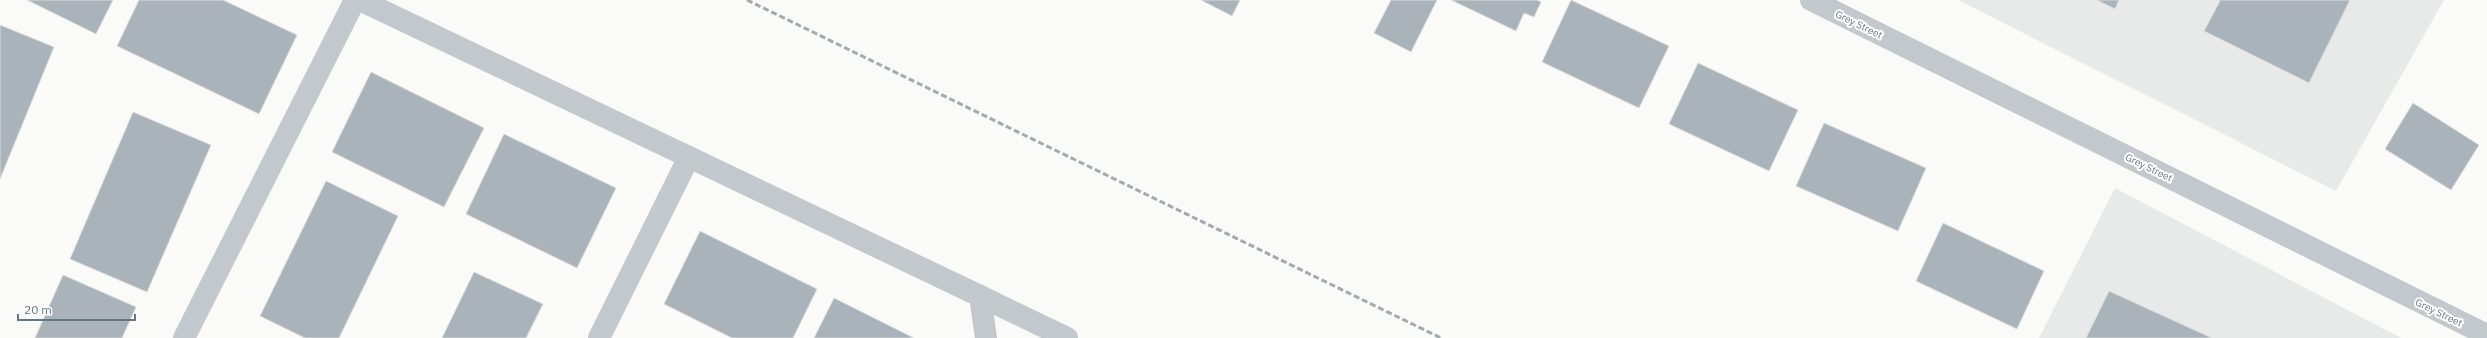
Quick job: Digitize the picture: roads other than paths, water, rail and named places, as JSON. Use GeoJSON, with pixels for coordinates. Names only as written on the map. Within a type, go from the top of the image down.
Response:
{"type":"FeatureCollection","features":[{"type":"Feature","properties":{"kind":"street"},"geometry":{"type":"LineString","coordinates":[[184,338],[355,0]]}},
{"type":"Feature","properties":{"kind":"street"},"geometry":{"type":"LineString","coordinates":[[360,0],[1068,338]]}},
{"type":"Feature","properties":{"kind":"street","name":"Grey Street"},"geometry":{"type":"LineString","coordinates":[[1811,0],[2487,335]]}},
{"type":"Feature","properties":{"kind":"street"},"geometry":{"type":"LineString","coordinates":[[599,338],[689,157]]}},
{"type":"Feature","properties":{"kind":"street"},"geometry":{"type":"LineString","coordinates":[[980,296],[986,338]]}},
{"type":"Feature","properties":{"kind":"railway"},"geometry":{"type":"LineString","coordinates":[[747,0],[1441,338]]}}]}
